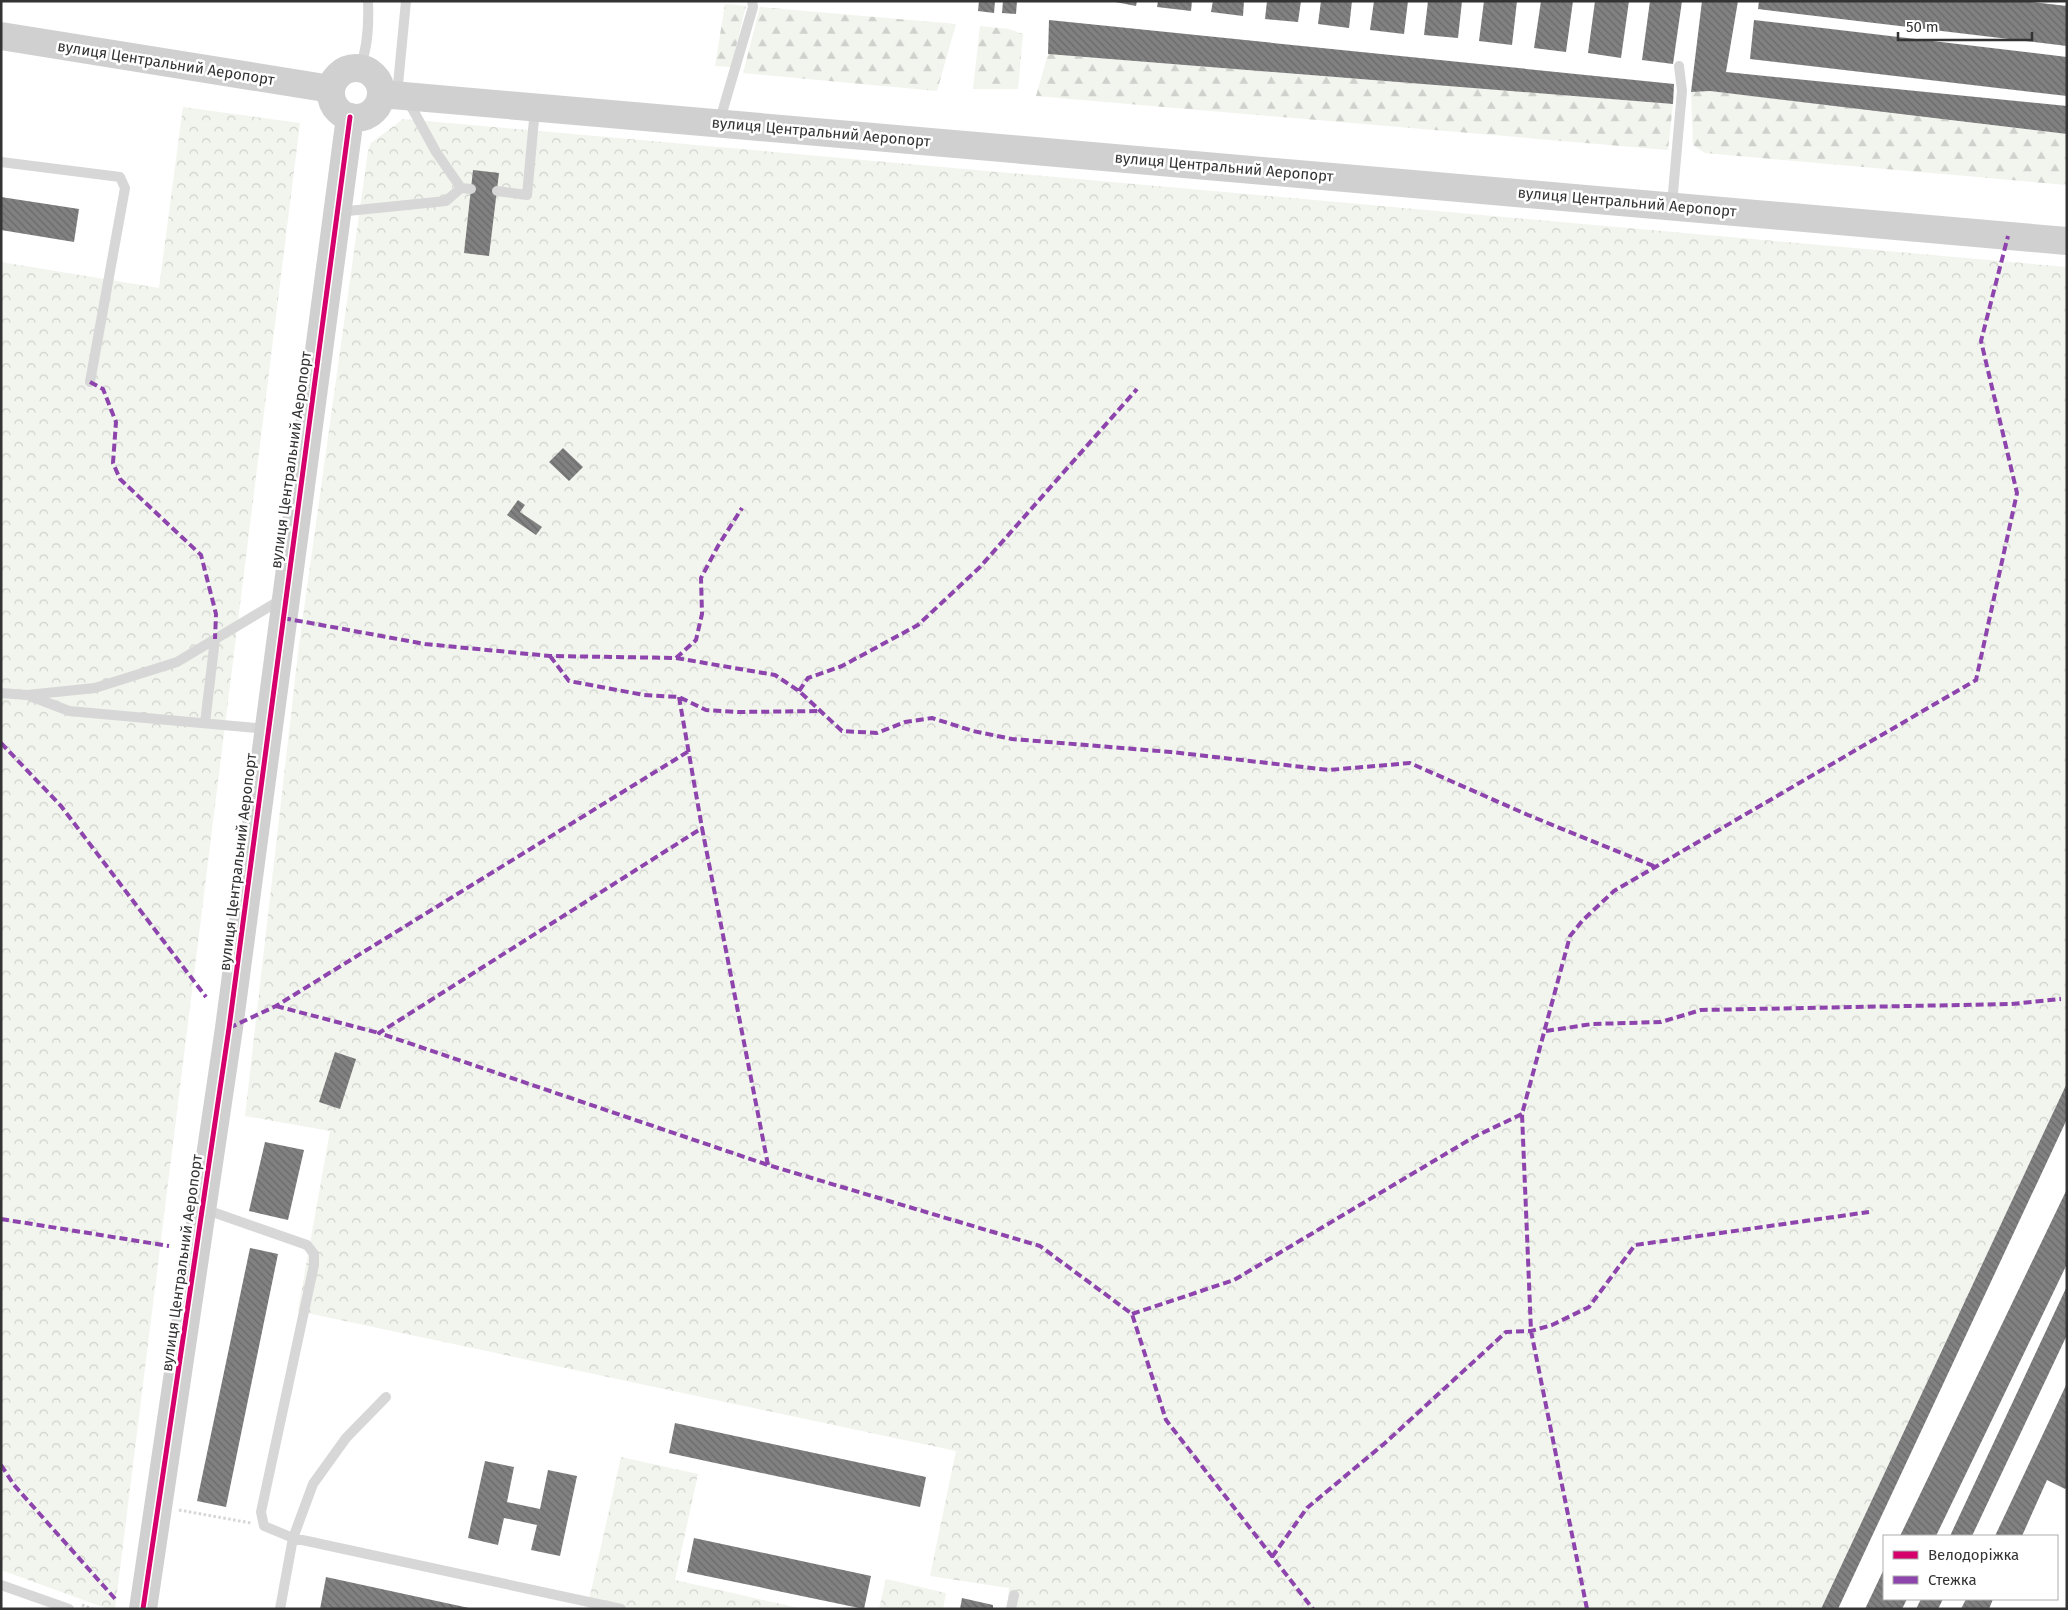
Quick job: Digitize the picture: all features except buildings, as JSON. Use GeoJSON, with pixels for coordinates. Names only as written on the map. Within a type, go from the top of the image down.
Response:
{"type":"FeatureCollection","features":[{"type":"Feature","properties":{"kind":"main road","name":"вулиця Центральний Аеропорт"},"geometry":{"type":"LineString","coordinates":[[1,36],[331,89]]}},
{"type":"Feature","properties":{"kind":"main road"},"geometry":{"type":"LineString","coordinates":[[360,68],[371,73],[394,96],[379,103],[368,115],[361,118],[350,117],[338,111],[333,104],[331,89],[334,80],[340,73],[347,69],[360,68]]}},
{"type":"Feature","properties":{"kind":"main road","name":"вулиця Центральний Аеропорт"},"geometry":{"type":"LineString","coordinates":[[394,96],[2067,241]]}},
{"type":"Feature","properties":{"kind":"main road","name":"вулиця Центральний Аеропорт"},"geometry":{"type":"LineString","coordinates":[[143,1609],[229,1028],[350,117]]}},
{"type":"Feature","properties":{"kind":"lane"},"geometry":{"type":"LineString","coordinates":[[360,68],[366,51],[369,21],[368,1]]}},
{"type":"Feature","properties":{"kind":"lane"},"geometry":{"type":"LineString","coordinates":[[337,212],[446,202],[466,188],[394,96],[406,1]]}},
{"type":"Feature","properties":{"kind":"lane"},"geometry":{"type":"LineString","coordinates":[[719,123],[753,6],[752,1]]}},
{"type":"Feature","properties":{"kind":"lane"},"geometry":{"type":"LineString","coordinates":[[1672,206],[1682,91],[1679,66]]}},
{"type":"Feature","properties":{"kind":"lane"},"geometry":{"type":"LineString","coordinates":[[497,191],[527,195],[535,108]]}},
{"type":"Feature","properties":{"kind":"lane"},"geometry":{"type":"LineString","coordinates":[[1,162],[120,176],[125,188],[90,382]]}},
{"type":"Feature","properties":{"kind":"lane"},"geometry":{"type":"LineString","coordinates":[[1,693],[27,695],[95,688],[177,662],[285,597]]}},
{"type":"Feature","properties":{"kind":"lane"},"geometry":{"type":"LineString","coordinates":[[205,723],[215,639]]}},
{"type":"Feature","properties":{"kind":"lane"},"geometry":{"type":"LineString","coordinates":[[27,695],[69,711],[268,730]]}},
{"type":"Feature","properties":{"kind":"lane"},"geometry":{"type":"LineString","coordinates":[[202,1209],[307,1245],[314,1254],[314,1265],[261,1512],[264,1526],[293,1538],[622,1609]]}},
{"type":"Feature","properties":{"kind":"lane"},"geometry":{"type":"LineString","coordinates":[[280,1609],[293,1538],[313,1484],[346,1438],[386,1397]]}},
{"type":"Feature","properties":{"kind":"lane"},"geometry":{"type":"LineString","coordinates":[[1,1584],[69,1609]]}},
{"type":"Feature","properties":{"kind":"lane"},"geometry":{"type":"LineString","coordinates":[[1011,1609],[1014,1596]]}},
{"type":"Feature","properties":{"kind":"path"},"geometry":{"type":"LineString","coordinates":[[178,1510],[264,1526]]}},
{"type":"Feature","properties":{"kind":"green space"},"geometry":{"type":"Polygon","coordinates":[[[725,4],[746,6],[731,67],[715,66],[725,4]]]}},
{"type":"Feature","properties":{"kind":"green space"},"geometry":{"type":"Polygon","coordinates":[[[760,7],[956,24],[937,91],[743,73],[760,7]]]}},
{"type":"Feature","properties":{"kind":"green space"},"geometry":{"type":"Polygon","coordinates":[[[980,26],[1009,29],[1023,34],[1018,89],[973,89],[980,26]]]}},
{"type":"Feature","properties":{"kind":"green space"},"geometry":{"type":"Polygon","coordinates":[[[1048,54],[1673,104],[1668,150],[1036,96],[1048,54]]]}},
{"type":"Feature","properties":{"kind":"green space"},"geometry":{"type":"Polygon","coordinates":[[[1710,91],[2067,134],[2067,185],[1705,153],[1693,145],[1691,92],[1710,91]]]}},
{"type":"Feature","properties":{"kind":"green space"},"geometry":{"type":"Polygon","coordinates":[[[183,107],[300,123],[115,1609],[108,1609],[1,1570],[1,262],[159,288],[183,107]]]}},
{"type":"Feature","properties":{"kind":"green space"},"geometry":{"type":"Polygon","coordinates":[[[403,119],[2067,267],[2067,1083],[1821,1609],[1007,1609],[1009,1588],[930,1576],[956,1451],[298,1311],[330,1131],[245,1116],[299,645],[368,151],[371,143],[403,119]]]}},
{"type":"Feature","properties":{"kind":"green space"},"geometry":{"type":"Polygon","coordinates":[[[621,1457],[698,1474],[675,1580],[803,1609],[587,1609],[621,1457]]]}},
{"type":"Feature","properties":{"kind":"green space"},"geometry":{"type":"Polygon","coordinates":[[[886,1579],[946,1593],[943,1609],[879,1609],[886,1579]]]}},
{"type":"Feature","properties":{"kind":"marked path"},"geometry":{"type":"LineString","coordinates":[[1587,1609],[1531,1331],[1522,1114],[1570,936],[1583,920],[1614,891],[1976,680],[2017,493],[1981,341],[2008,236]]}},
{"type":"Feature","properties":{"kind":"marked path"},"geometry":{"type":"LineString","coordinates":[[90,382],[103,389],[116,422],[113,463],[120,479],[201,555],[216,614],[215,639]]}},
{"type":"Feature","properties":{"kind":"marked path"},"geometry":{"type":"LineString","coordinates":[[799,691],[808,678],[842,666],[918,625],[980,567],[1137,389]]}},
{"type":"Feature","properties":{"kind":"marked path"},"geometry":{"type":"LineString","coordinates":[[676,658],[696,640],[702,614],[701,578],[718,546],[742,508]]}},
{"type":"Feature","properties":{"kind":"marked path"},"geometry":{"type":"LineString","coordinates":[[283,618],[425,644],[550,656],[676,658],[775,675],[799,691],[842,731],[877,733],[905,722],[932,718],[973,731],[1012,739],[1171,752],[1329,770],[1410,763],[1528,815],[1656,867]]}},
{"type":"Feature","properties":{"kind":"marked path"},"geometry":{"type":"LineString","coordinates":[[550,656],[569,681],[644,695],[679,697],[706,710],[739,712],[820,711]]}},
{"type":"Feature","properties":{"kind":"marked path"},"geometry":{"type":"LineString","coordinates":[[679,697],[702,828]]}},
{"type":"Feature","properties":{"kind":"marked path"},"geometry":{"type":"LineString","coordinates":[[1,743],[61,806],[206,997]]}},
{"type":"Feature","properties":{"kind":"marked path"},"geometry":{"type":"LineString","coordinates":[[229,1028],[276,1006],[689,751]]}},
{"type":"Feature","properties":{"kind":"marked path"},"geometry":{"type":"LineString","coordinates":[[768,1165],[702,828],[379,1033],[768,1165],[1040,1246],[1132,1314],[1166,1420],[1313,1609]]}},
{"type":"Feature","properties":{"kind":"marked path"},"geometry":{"type":"LineString","coordinates":[[1546,1031],[1592,1024],[1661,1022],[1701,1010],[2011,1004],[2061,999]]}},
{"type":"Feature","properties":{"kind":"marked path"},"geometry":{"type":"LineString","coordinates":[[276,1006],[379,1033]]}},
{"type":"Feature","properties":{"kind":"marked path"},"geometry":{"type":"LineString","coordinates":[[1132,1314],[1234,1280],[1474,1137],[1522,1114]]}},
{"type":"Feature","properties":{"kind":"marked path"},"geometry":{"type":"LineString","coordinates":[[1272,1557],[1307,1508],[1385,1443],[1506,1332],[1531,1331],[1552,1325],[1589,1307],[1635,1245],[1869,1212]]}},
{"type":"Feature","properties":{"kind":"marked path"},"geometry":{"type":"LineString","coordinates":[[1,1219],[169,1246]]}},
{"type":"Feature","properties":{"kind":"marked path"},"geometry":{"type":"LineString","coordinates":[[1,1465],[14,1485],[117,1601]]}},
{"type":"Feature","properties":{"kind":"cycle path"},"geometry":{"type":"LineString","coordinates":[[143,1609],[229,1028],[350,117]]}}]}
